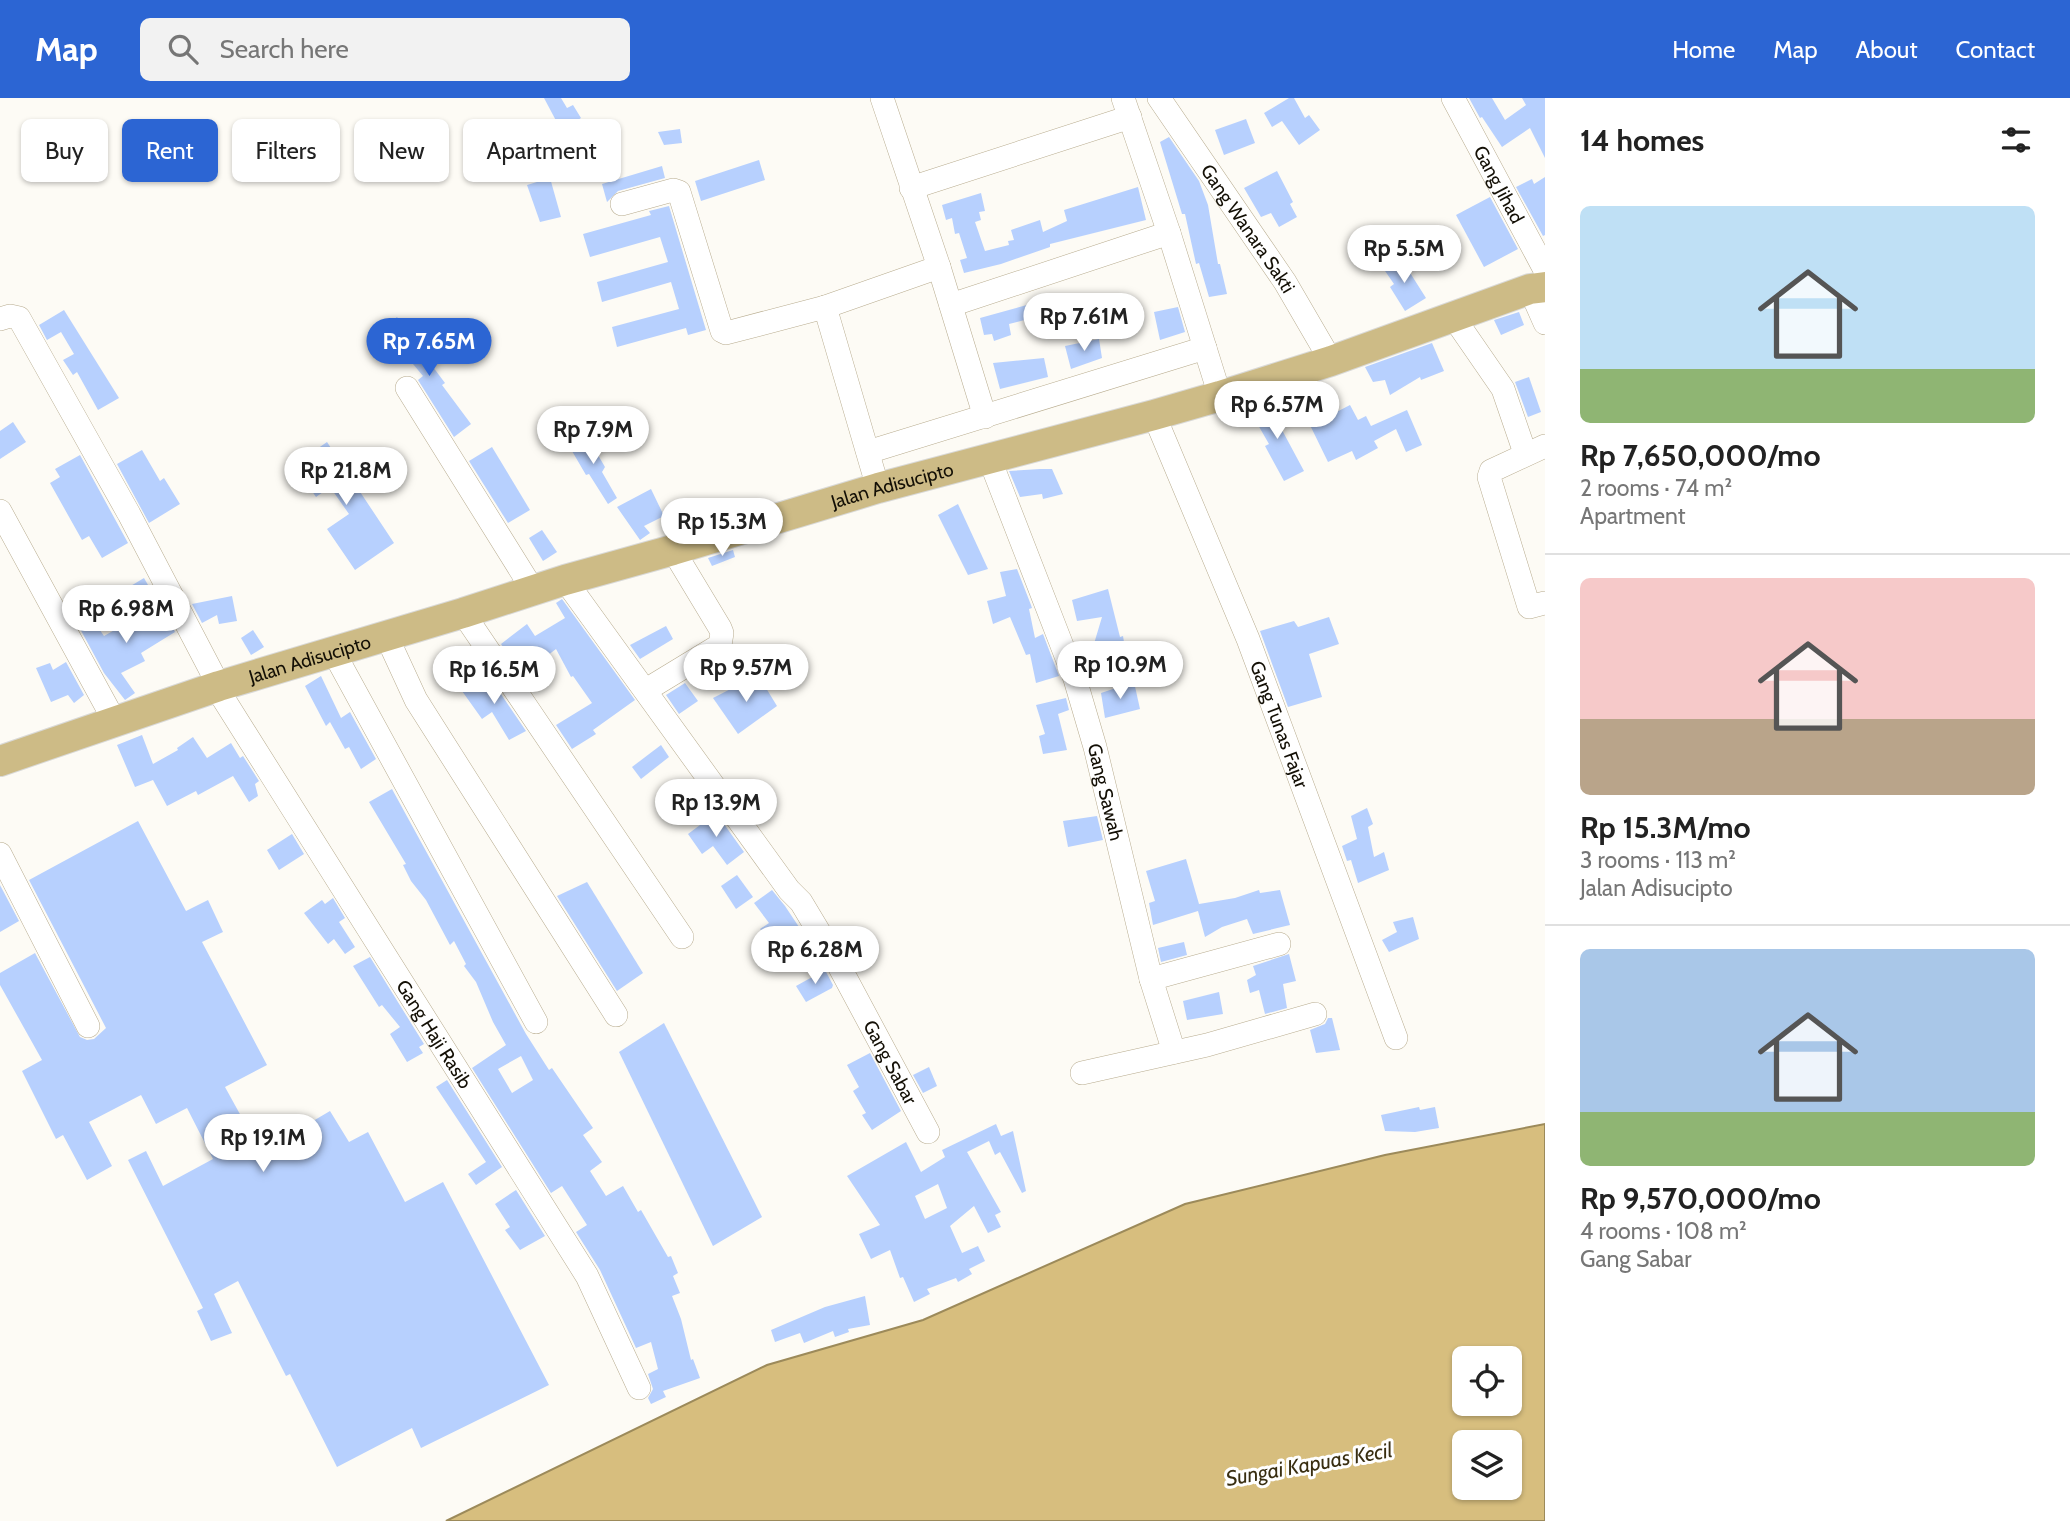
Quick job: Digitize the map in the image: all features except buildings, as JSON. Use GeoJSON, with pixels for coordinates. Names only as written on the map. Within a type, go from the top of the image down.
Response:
{"type":"FeatureCollection","features":[{"type":"Feature","properties":{"kind":"main road","name":"Jalan Adisucipto"},"geometry":{"type":"LineString","coordinates":[[0,761],[218,687],[463,614],[565,580],[878,488],[1220,396],[1331,361],[1454,317],[1540,282]]}},
{"type":"Feature","properties":{"kind":"street"},"geometry":{"type":"LineString","coordinates":[[882,98],[939,267],[985,417]]}},
{"type":"Feature","properties":{"kind":"street","name":"Gang Wanara Sakti"},"geometry":{"type":"LineString","coordinates":[[1159,98],[1285,282],[1331,361]]}},
{"type":"Feature","properties":{"kind":"street","name":"Gang Jihad"},"geometry":{"type":"LineString","coordinates":[[1453,98],[1540,282],[1545,323]]}},
{"type":"Feature","properties":{"kind":"street"},"geometry":{"type":"LineString","coordinates":[[911,188],[1126,107],[1220,396]]}},
{"type":"Feature","properties":{"kind":"street"},"geometry":{"type":"LineString","coordinates":[[622,204],[673,190],[679,192],[722,331],[726,333],[825,307],[939,267]]}},
{"type":"Feature","properties":{"kind":"street"},"geometry":{"type":"LineString","coordinates":[[951,305],[1169,233]]}},
{"type":"Feature","properties":{"kind":"street"},"geometry":{"type":"LineString","coordinates":[[825,307],[878,488]]}},
{"type":"Feature","properties":{"kind":"street","name":"Gang Haji Rasib"},"geometry":{"type":"LineString","coordinates":[[0,319],[10,316],[19,318],[129,514],[218,687],[587,1276],[639,1388]]}},
{"type":"Feature","properties":{"kind":"street"},"geometry":{"type":"LineString","coordinates":[[1454,317],[1503,389],[1535,449],[1491,471],[1489,477],[1529,607],[1545,603]]}},
{"type":"Feature","properties":{"kind":"street"},"geometry":{"type":"LineString","coordinates":[[868,452],[1205,348]]}},
{"type":"Feature","properties":{"kind":"street"},"geometry":{"type":"LineString","coordinates":[[407,388],[533,590]]}},
{"type":"Feature","properties":{"kind":"street","name":"Gang Tunas Fajar"},"geometry":{"type":"LineString","coordinates":[[1154,415],[1248,639],[1396,1038]]}},
{"type":"Feature","properties":{"kind":"street","name":"Gang Sawah"},"geometry":{"type":"LineString","coordinates":[[990,460],[1075,679],[1095,747],[1151,979],[1174,1052]]}},
{"type":"Feature","properties":{"kind":"street"},"geometry":{"type":"LineString","coordinates":[[0,511],[115,722]]}},
{"type":"Feature","properties":{"kind":"street"},"geometry":{"type":"LineString","coordinates":[[646,690],[720,645],[722,641],[720,628],[673,550]]}},
{"type":"Feature","properties":{"kind":"street","name":"Gang Sabar"},"geometry":{"type":"LineString","coordinates":[[565,580],[781,879],[801,902],[837,962],[928,1132]]}},
{"type":"Feature","properties":{"kind":"street"},"geometry":{"type":"LineString","coordinates":[[463,614],[682,937]]}},
{"type":"Feature","properties":{"kind":"street"},"geometry":{"type":"LineString","coordinates":[[386,635],[416,700],[616,1015]]}},
{"type":"Feature","properties":{"kind":"street"},"geometry":{"type":"LineString","coordinates":[[333,651],[536,1022]]}},
{"type":"Feature","properties":{"kind":"street"},"geometry":{"type":"LineString","coordinates":[[0,854],[88,1026]]}},
{"type":"Feature","properties":{"kind":"street"},"geometry":{"type":"LineString","coordinates":[[1151,979],[1279,944]]}},
{"type":"Feature","properties":{"kind":"street"},"geometry":{"type":"LineString","coordinates":[[1082,1073],[1207,1045],[1315,1014]]}},
{"type":"Feature","properties":{"kind":"water","name":"Sungai Kapuas Kecil"},"geometry":{"type":"Polygon","coordinates":[[[1545,1124],[1545,1521],[446,1521],[767,1365],[923,1320],[1185,1204],[1385,1155],[1545,1124]]]}}]}
